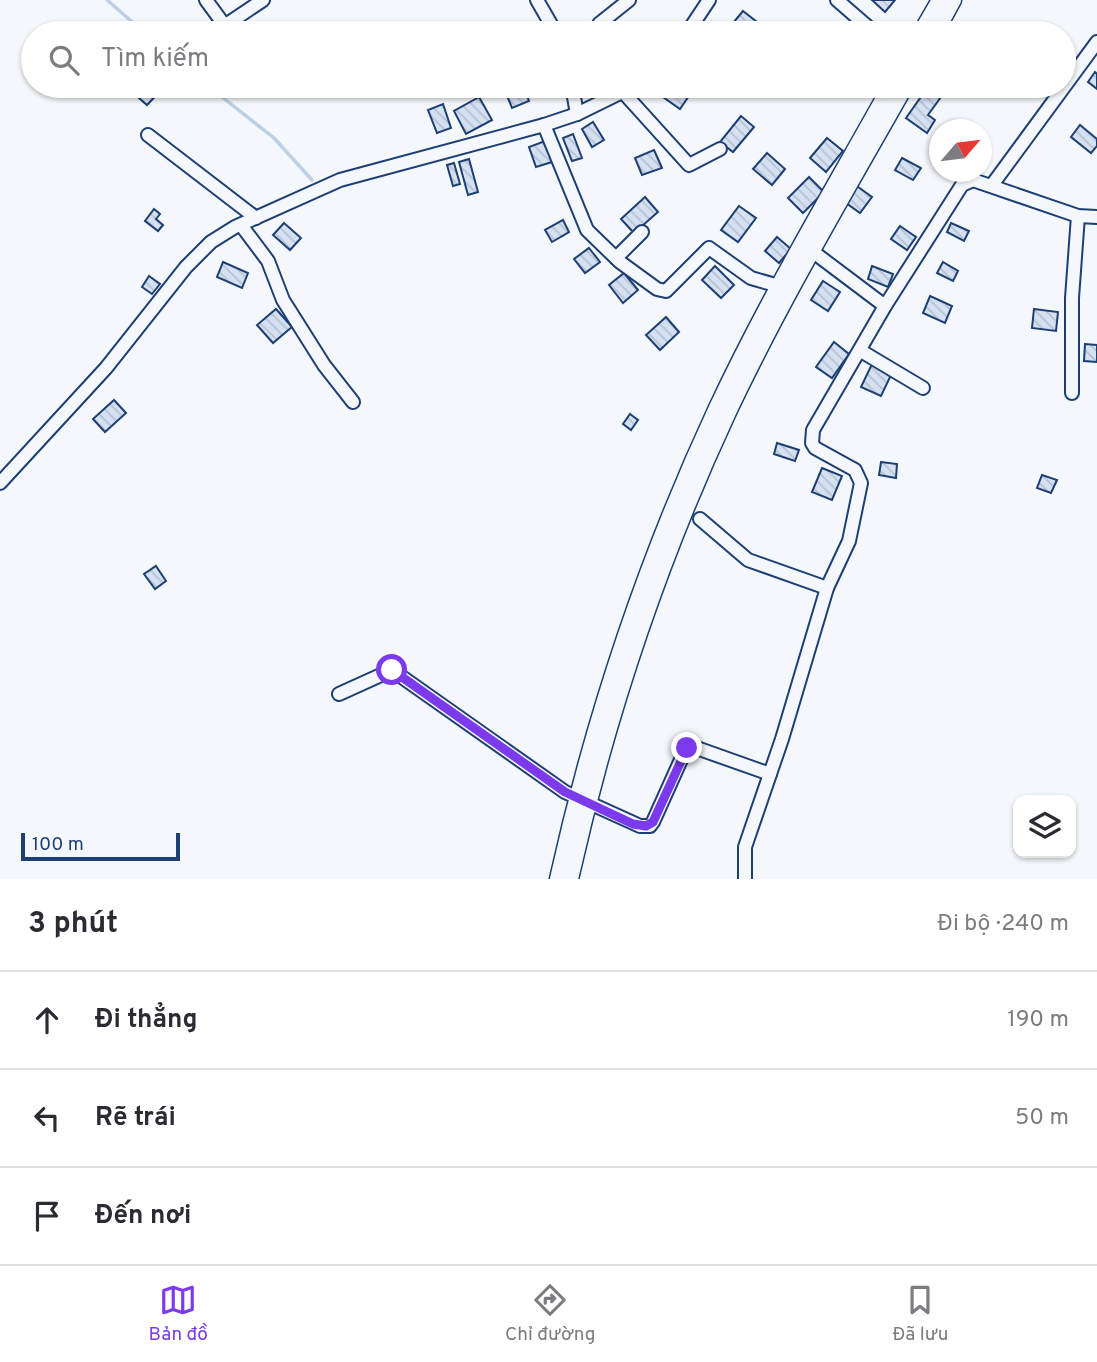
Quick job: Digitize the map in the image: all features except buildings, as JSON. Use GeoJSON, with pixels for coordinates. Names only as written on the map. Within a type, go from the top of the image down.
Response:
{"type":"FeatureCollection","features":[{"type":"Feature","properties":{"kind":"main road"},"geometry":{"type":"LineString","coordinates":[[928,21],[940,0]]}},
{"type":"Feature","properties":{"kind":"main road"},"geometry":{"type":"LineString","coordinates":[[941,21],[953,0]]}},
{"type":"Feature","properties":{"kind":"main road"},"geometry":{"type":"LineString","coordinates":[[570,879],[583,801],[612,678],[654,558],[718,407],[779,286],[884,98]]}},
{"type":"Feature","properties":{"kind":"main road"},"geometry":{"type":"LineString","coordinates":[[558,879],[623,682],[682,519],[753,360],[898,98]]}},
{"type":"Feature","properties":{"kind":"street"},"geometry":{"type":"LineString","coordinates":[[206,0],[215,21]]}},
{"type":"Feature","properties":{"kind":"street"},"geometry":{"type":"LineString","coordinates":[[232,21],[262,0]]}},
{"type":"Feature","properties":{"kind":"street"},"geometry":{"type":"LineString","coordinates":[[537,0],[549,21]]}},
{"type":"Feature","properties":{"kind":"street"},"geometry":{"type":"LineString","coordinates":[[603,21],[629,0]]}},
{"type":"Feature","properties":{"kind":"street"},"geometry":{"type":"LineString","coordinates":[[695,21],[709,0]]}},
{"type":"Feature","properties":{"kind":"street"},"geometry":{"type":"LineString","coordinates":[[837,0],[861,21]]}},
{"type":"Feature","properties":{"kind":"street"},"geometry":{"type":"LineString","coordinates":[[1076,71],[1097,42]]}},
{"type":"Feature","properties":{"kind":"street"},"geometry":{"type":"LineString","coordinates":[[574,98],[577,114]]}},
{"type":"Feature","properties":{"kind":"street"},"geometry":{"type":"LineString","coordinates":[[0,483],[106,368],[186,267],[211,242],[241,225],[340,180],[544,125],[577,114],[610,98]]}},
{"type":"Feature","properties":{"kind":"street"},"geometry":{"type":"LineString","coordinates":[[636,98],[690,165],[720,149]]}},
{"type":"Feature","properties":{"kind":"street"},"geometry":{"type":"LineString","coordinates":[[992,185],[1056,98]]}},
{"type":"Feature","properties":{"kind":"street"},"geometry":{"type":"LineString","coordinates":[[544,125],[587,230],[616,258],[657,289],[666,291],[705,251],[713,248],[751,278],[779,286]]}},
{"type":"Feature","properties":{"kind":"street"},"geometry":{"type":"LineString","coordinates":[[148,135],[256,218]]}},
{"type":"Feature","properties":{"kind":"street"},"geometry":{"type":"LineString","coordinates":[[745,879],[745,847],[827,588],[849,541],[861,479],[855,470],[821,453],[812,438],[885,306],[962,185],[973,180],[1078,216],[1097,217]]}},
{"type":"Feature","properties":{"kind":"street"},"geometry":{"type":"LineString","coordinates":[[1072,393],[1072,298],[1078,216]]}},
{"type":"Feature","properties":{"kind":"street"},"geometry":{"type":"LineString","coordinates":[[241,225],[268,261],[283,300],[324,365],[353,402]]}},
{"type":"Feature","properties":{"kind":"street"},"geometry":{"type":"LineString","coordinates":[[616,258],[642,232]]}},
{"type":"Feature","properties":{"kind":"street"},"geometry":{"type":"LineString","coordinates":[[812,251],[885,306]]}},
{"type":"Feature","properties":{"kind":"street"},"geometry":{"type":"LineString","coordinates":[[861,351],[923,388]]}},
{"type":"Feature","properties":{"kind":"street"},"geometry":{"type":"LineString","coordinates":[[700,519],[748,561],[827,588]]}},
{"type":"Feature","properties":{"kind":"street"},"geometry":{"type":"LineString","coordinates":[[339,694],[388,670],[401,676],[583,801],[633,824],[650,825],[684,753],[691,746],[770,774]]}},
{"type":"Feature","properties":{"kind":"waterway"},"geometry":{"type":"LineString","coordinates":[[107,0],[131,21]]}},
{"type":"Feature","properties":{"kind":"waterway"},"geometry":{"type":"LineString","coordinates":[[223,98],[274,138],[312,180]]}},
{"type":"Feature","properties":{"kind":"route"},"geometry":{"type":"LineString","coordinates":[[392,670],[565,792],[640,826],[653,822],[687,748]]}}]}
